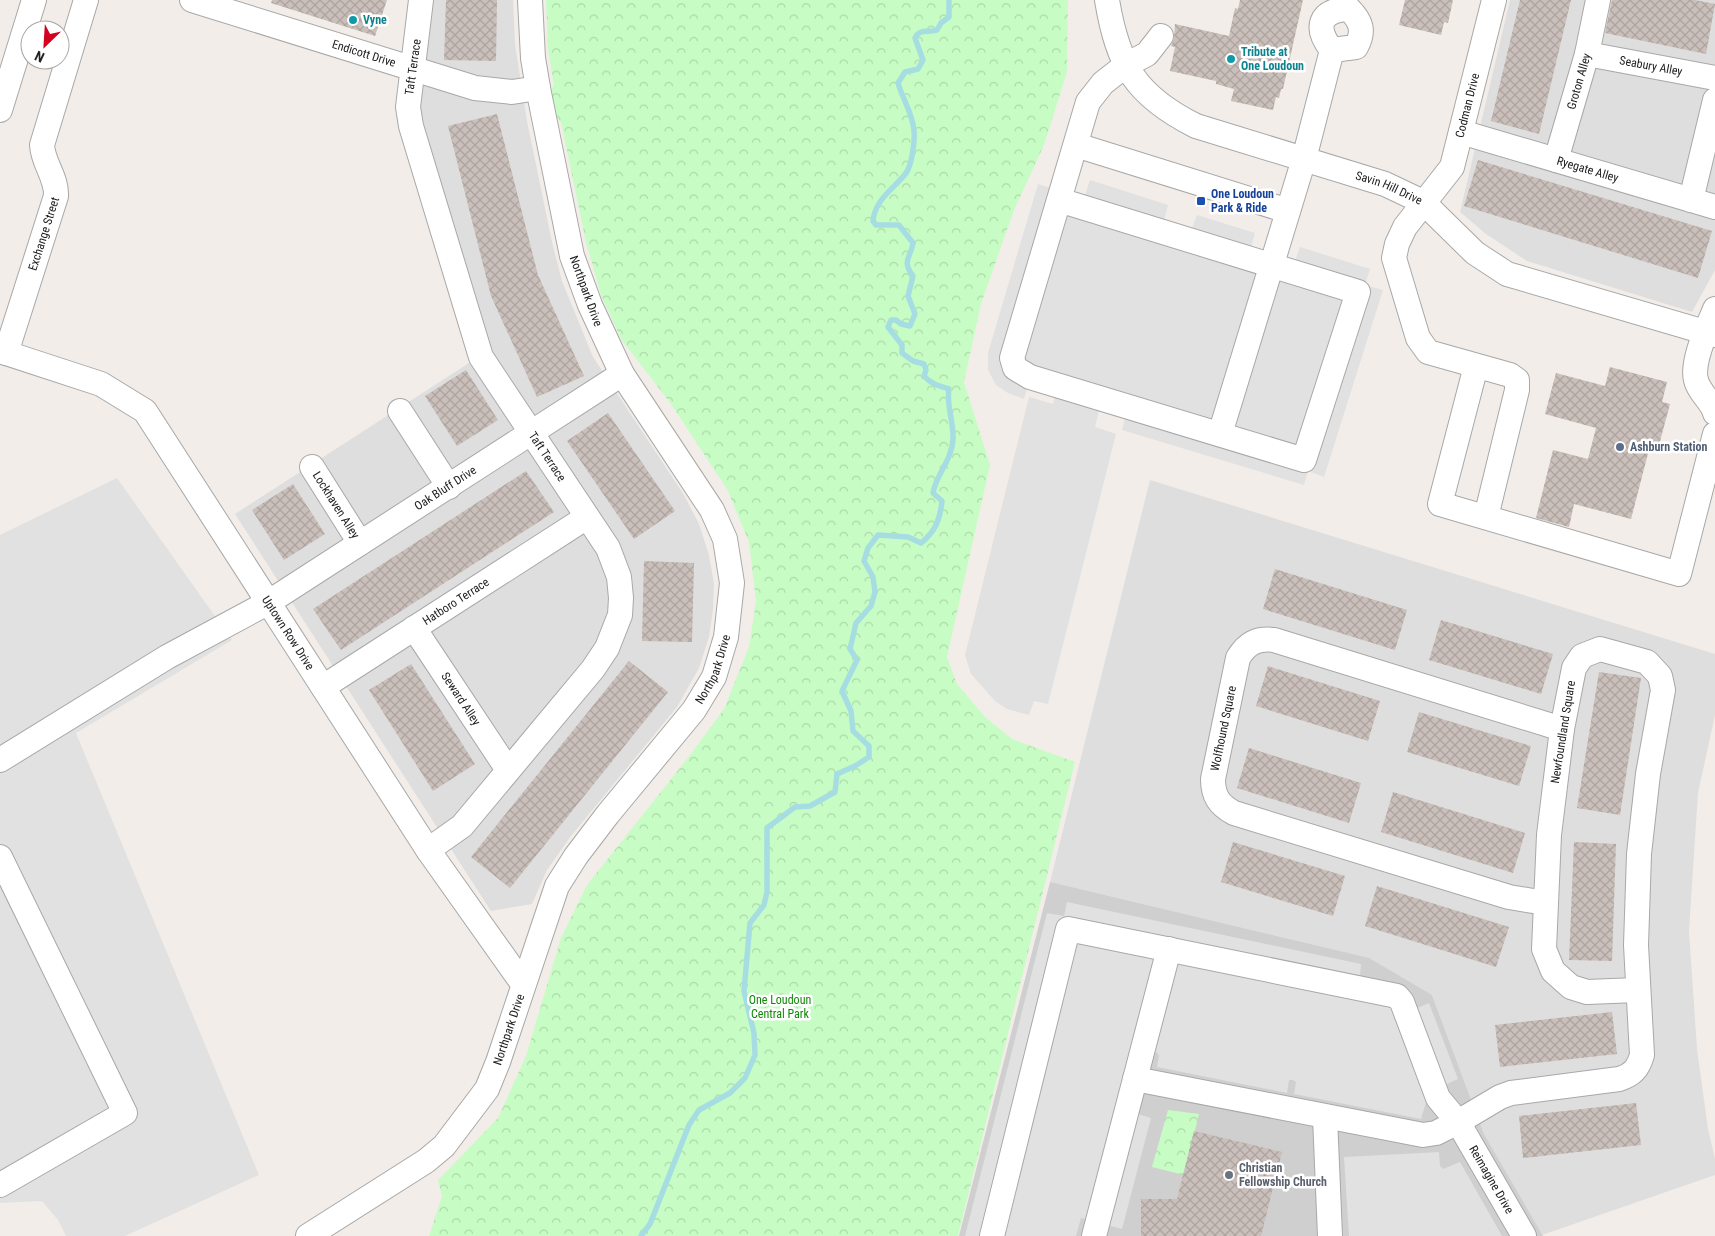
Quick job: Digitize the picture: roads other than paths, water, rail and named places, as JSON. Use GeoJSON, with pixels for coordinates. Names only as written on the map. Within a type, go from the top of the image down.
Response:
{"type":"FeatureCollection","features":[{"type":"Feature","properties":{"kind":"street"},"geometry":{"type":"LineString","coordinates":[[0,110],[34,0]]}},
{"type":"Feature","properties":{"kind":"street","name":"Exchange Street"},"geometry":{"type":"LineString","coordinates":[[3,352],[56,196],[56,185],[42,154],[42,145],[86,0]]}},
{"type":"Feature","properties":{"kind":"street","name":"Endicott Drive"},"geometry":{"type":"LineString","coordinates":[[195,0],[412,70],[491,91],[512,92],[538,88]]}},
{"type":"Feature","properties":{"kind":"street","name":"Taft Terrace"},"geometry":{"type":"LineString","coordinates":[[421,0],[408,107],[411,126],[480,357],[608,548],[619,577],[620,615],[615,631],[593,669],[462,826],[428,850]]}},
{"type":"Feature","properties":{"kind":"street","name":"Northpark Drive"},"geometry":{"type":"LineString","coordinates":[[308,1236],[426,1161],[444,1146],[487,1089],[557,886],[576,856],[608,814],[694,710],[714,677],[726,637],[732,583],[725,539],[702,491],[622,374],[590,305],[572,256],[533,58],[530,0]]}},
{"type":"Feature","properties":{"kind":"street","name":"Savin Hill Drive"},"geometry":{"type":"LineString","coordinates":[[1107,0],[1110,21],[1126,65],[1151,99],[1172,114],[1196,126],[1385,184],[1422,202],[1475,253],[1507,274],[1710,334]]}},
{"type":"Feature","properties":{"kind":"street","name":"Codman Drive"},"geometry":{"type":"LineString","coordinates":[[1486,518],[1517,390],[1517,380],[1510,375],[1428,352],[1418,338],[1394,258],[1397,244],[1405,227],[1422,202],[1439,186],[1452,167],[1494,0]]}},
{"type":"Feature","properties":{"kind":"street","name":"Groton Alley"},"geometry":{"type":"LineString","coordinates":[[1556,160],[1587,54],[1598,0]]}},
{"type":"Feature","properties":{"kind":"street"},"geometry":{"type":"LineString","coordinates":[[1336,9],[1349,9],[1359,19],[1361,37],[1356,47],[1332,50],[1324,40],[1321,25],[1327,14],[1336,9]]}},
{"type":"Feature","properties":{"kind":"street"},"geometry":{"type":"LineString","coordinates":[[1059,200],[1358,292],[1304,460],[1030,376],[1015,368],[1012,358],[1088,102],[1103,83],[1126,65],[1147,54],[1161,36]]}},
{"type":"Feature","properties":{"kind":"street"},"geometry":{"type":"LineString","coordinates":[[1220,434],[1304,159],[1332,50]]}},
{"type":"Feature","properties":{"kind":"street","name":"Seabury Alley"},"geometry":{"type":"LineString","coordinates":[[1587,54],[1715,78]]}},
{"type":"Feature","properties":{"kind":"street"},"geometry":{"type":"LineString","coordinates":[[1691,200],[1715,100]]}},
{"type":"Feature","properties":{"kind":"street","name":"Ryegate Alley"},"geometry":{"type":"LineString","coordinates":[[1461,132],[1715,207]]}},
{"type":"Feature","properties":{"kind":"street"},"geometry":{"type":"LineString","coordinates":[[1076,145],[1288,211]]}},
{"type":"Feature","properties":{"kind":"street"},"geometry":{"type":"LineString","coordinates":[[1715,309],[1710,334],[1696,379],[1703,395],[1714,407],[1715,413]]}},
{"type":"Feature","properties":{"kind":"street","name":"Uptown Row Drive"},"geometry":{"type":"LineString","coordinates":[[3,352],[101,384],[145,411],[428,850],[523,984]]}},
{"type":"Feature","properties":{"kind":"street"},"geometry":{"type":"LineString","coordinates":[[1476,366],[1440,504],[1679,574],[1715,434]]}},
{"type":"Feature","properties":{"kind":"street","name":"Oak Bluff Drive"},"geometry":{"type":"LineString","coordinates":[[0,760],[167,658],[269,602],[532,434],[622,374]]}},
{"type":"Feature","properties":{"kind":"street"},"geometry":{"type":"LineString","coordinates":[[400,411],[448,487]]}},
{"type":"Feature","properties":{"kind":"street","name":"Lockhaven Alley"},"geometry":{"type":"LineString","coordinates":[[312,467],[360,543]]}},
{"type":"Feature","properties":{"kind":"street","name":"Hatboro Terrace"},"geometry":{"type":"LineString","coordinates":[[323,686],[587,517]]}},
{"type":"Feature","properties":{"kind":"street","name":"Seward Alley"},"geometry":{"type":"LineString","coordinates":[[414,628],[508,770]]}},
{"type":"Feature","properties":{"kind":"street","name":"Wolfhound Square"},"geometry":{"type":"LineString","coordinates":[[1545,900],[1534,901],[1509,897],[1234,813],[1221,806],[1216,798],[1213,779],[1238,658],[1247,646],[1260,640],[1274,640],[1562,729]]}},
{"type":"Feature","properties":{"kind":"street","name":"Newfoundland Square"},"geometry":{"type":"LineString","coordinates":[[1458,1122],[1483,1106],[1511,1093],[1619,1079],[1631,1074],[1638,1067],[1642,1055],[1636,945],[1639,854],[1648,774],[1663,690],[1660,676],[1647,662],[1605,650],[1590,652],[1582,656],[1574,668],[1562,729],[1550,827],[1544,949],[1549,964],[1558,978],[1571,987],[1587,992],[1638,990]]}},
{"type":"Feature","properties":{"kind":"street"},"geometry":{"type":"LineString","coordinates":[[0,857],[124,1113],[0,1185]]}},
{"type":"Feature","properties":{"kind":"street"},"geometry":{"type":"LineString","coordinates":[[992,1236],[1068,929],[1168,950],[1094,1236]]}},
{"type":"Feature","properties":{"kind":"street","name":"Reimagine Drive"},"geometry":{"type":"LineString","coordinates":[[1168,950],[1397,996],[1402,1002],[1438,1098],[1458,1122],[1524,1236]]}},
{"type":"Feature","properties":{"kind":"street"},"geometry":{"type":"LineString","coordinates":[[1135,1079],[1423,1135],[1436,1133],[1458,1122]]}},
{"type":"Feature","properties":{"kind":"street"},"geometry":{"type":"LineString","coordinates":[[1325,1117],[1330,1236]]}},
{"type":"Feature","properties":{"kind":"waterway"},"geometry":{"type":"LineString","coordinates":[[641,1236],[650,1224],[689,1125],[699,1110],[730,1093],[745,1078],[755,1055],[754,1033],[744,991],[750,923],[764,905],[767,892],[767,828],[795,807],[810,806],[835,792],[837,774],[869,757],[869,746],[853,731],[851,711],[842,691],[857,660],[850,649],[856,623],[871,606],[875,592],[873,577],[864,561],[868,548],[878,535],[908,537],[921,543],[934,529],[940,513],[942,501],[933,493],[952,447],[953,433],[948,402],[949,389],[929,381],[924,376],[926,370],[924,364],[913,361],[902,353],[902,345],[888,327],[891,320],[896,320],[901,324],[910,326],[915,314],[908,296],[913,276],[909,271],[907,262],[913,243],[899,225],[876,225],[873,221],[877,206],[906,173],[913,153],[913,125],[898,83],[905,72],[918,69],[923,60],[915,38],[919,33],[937,30],[941,23],[949,17],[949,0]]}},
{"type":"Feature","properties":{"kind":"place","name":"Vyne"},"geometry":{"type":"Point","coordinates":[353,20]}},
{"type":"Feature","properties":{"kind":"place","name":"Tribute at One Loudoun"},"geometry":{"type":"Point","coordinates":[1231,59]}},
{"type":"Feature","properties":{"kind":"place","name":"One Loudoun Park & Ride"},"geometry":{"type":"Point","coordinates":[1201,201]}},
{"type":"Feature","properties":{"kind":"place","name":"Ashburn Station"},"geometry":{"type":"Point","coordinates":[1620,447]}},
{"type":"Feature","properties":{"kind":"place","name":"Christian Fellowship Church"},"geometry":{"type":"Point","coordinates":[1229,1175]}},
{"type":"Feature","properties":{"kind":"park label","name":"One Loudoun Central Park"},"geometry":{"type":"Point","coordinates":[780,1007]}}]}
